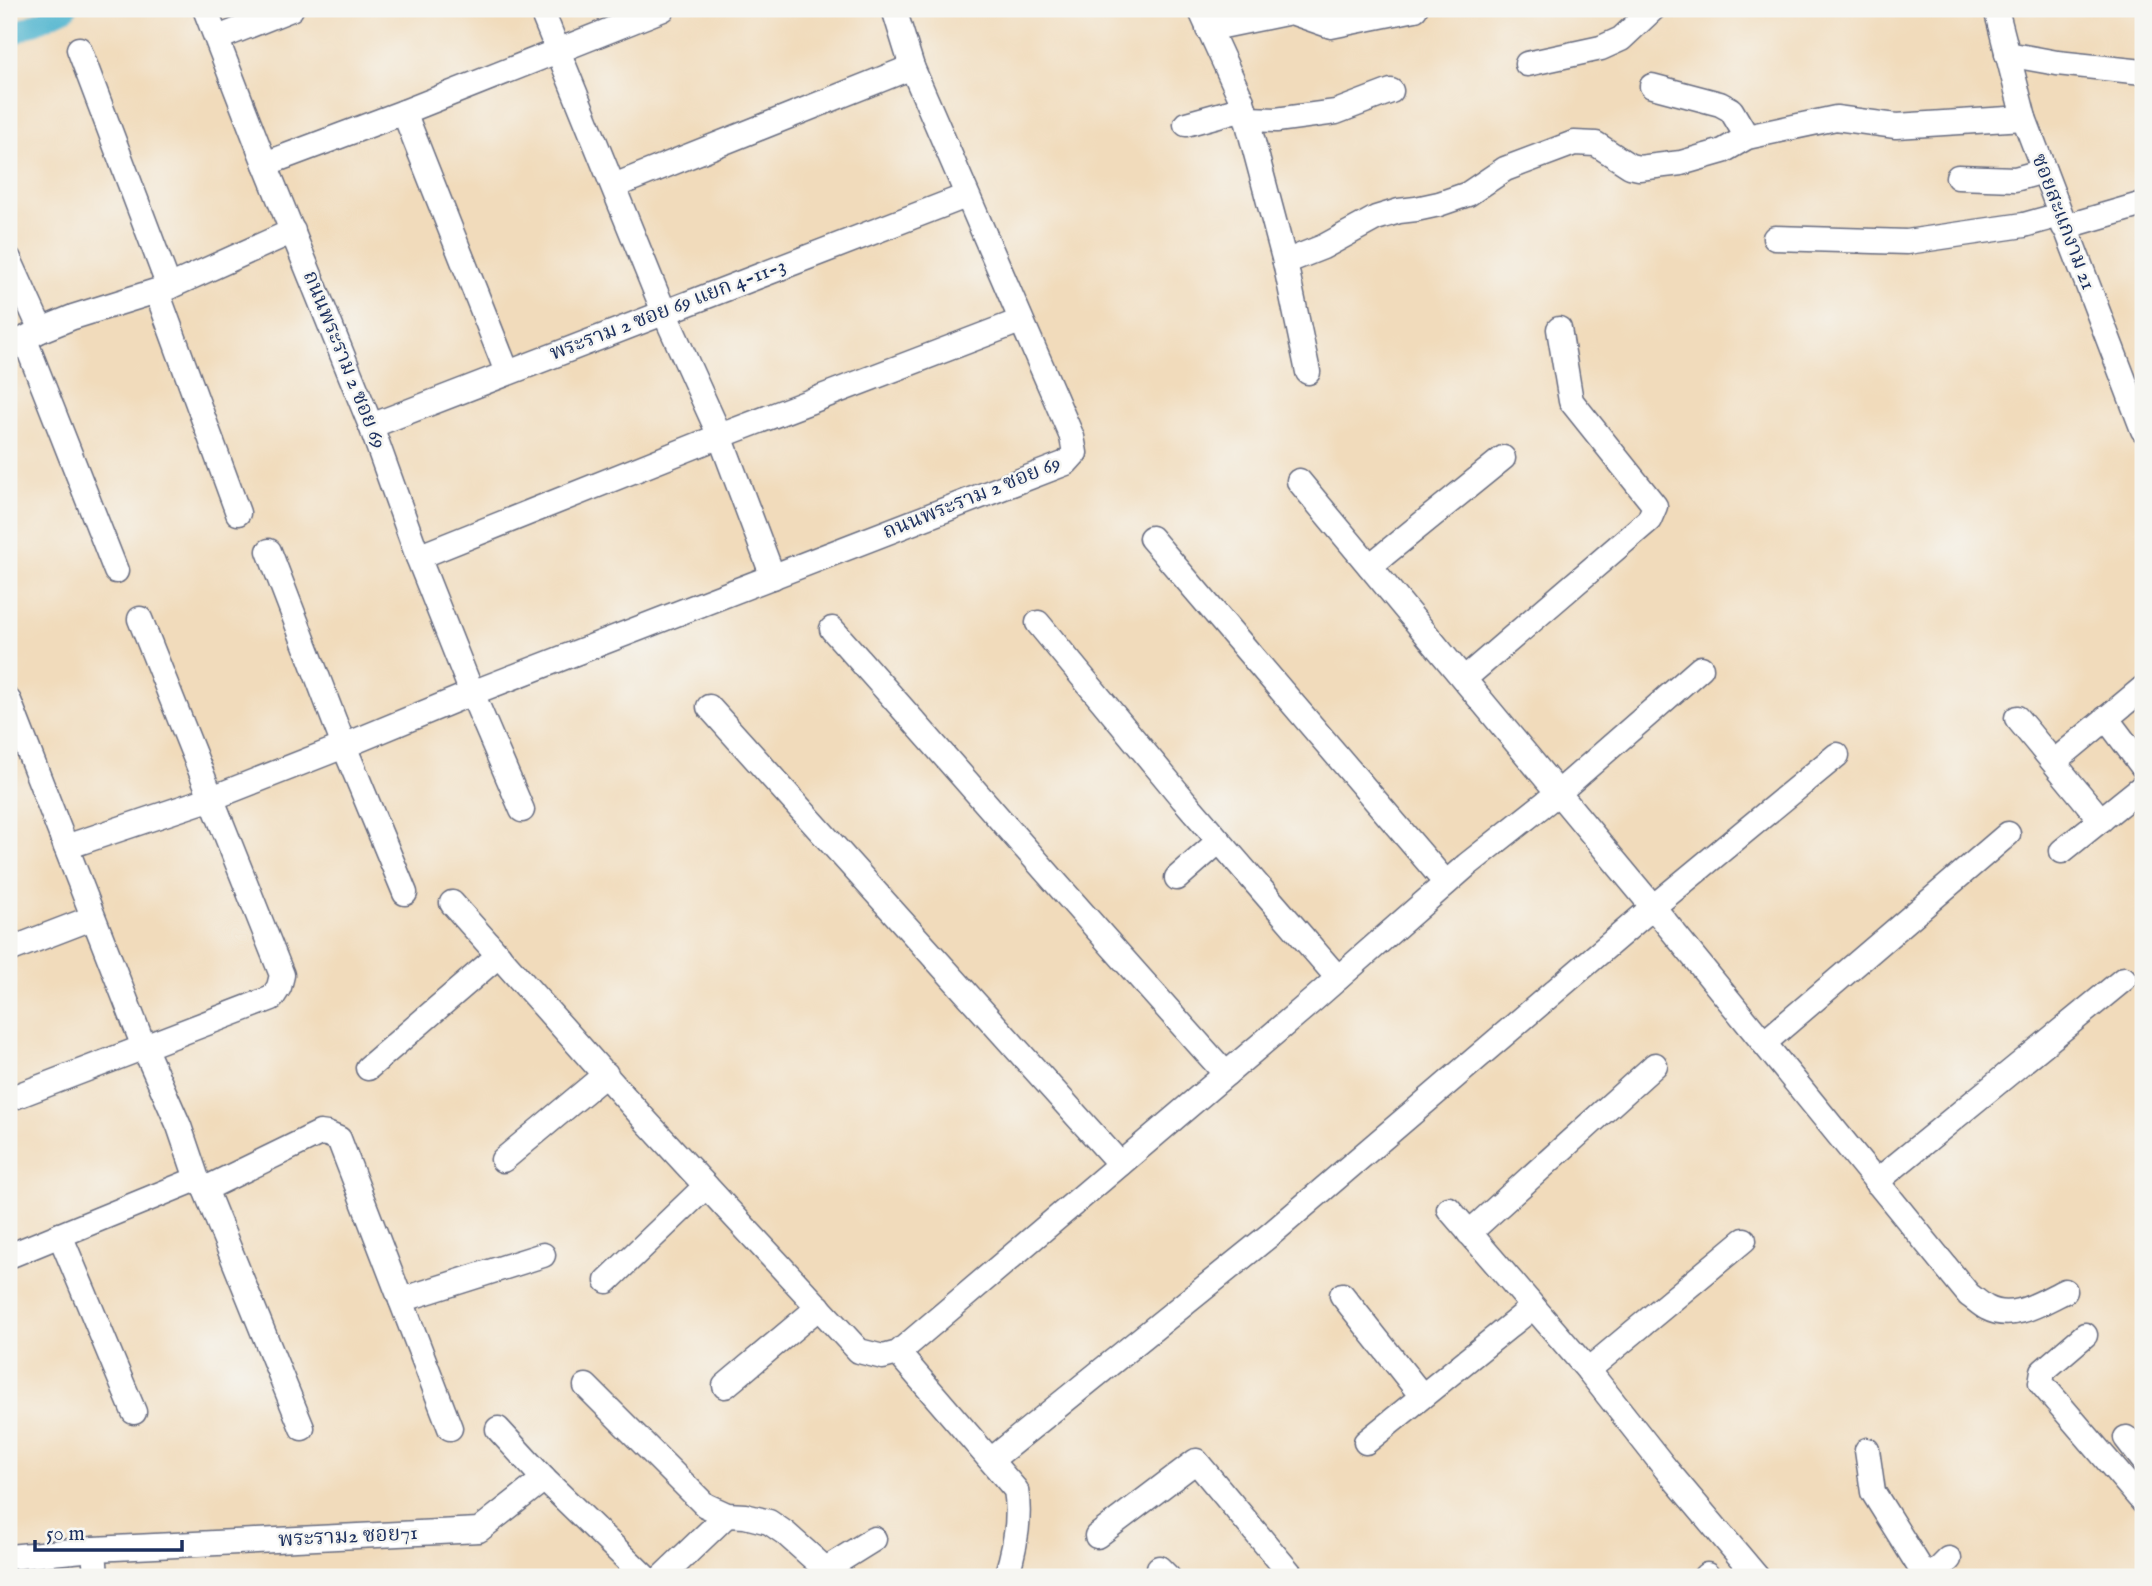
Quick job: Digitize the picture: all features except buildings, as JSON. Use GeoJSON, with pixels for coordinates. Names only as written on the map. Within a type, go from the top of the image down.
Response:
{"type":"FeatureCollection","features":[{"type":"Feature","properties":{"kind":"street","name":"ถนนพระราม 2 ซอย 69"},"geometry":{"type":"LineString","coordinates":[[205,9],[371,426],[418,557],[472,693],[1066,463],[1075,453],[1072,437],[912,67],[894,9]]}},
{"type":"Feature","properties":{"kind":"street"},"geometry":{"type":"LineString","coordinates":[[218,38],[291,9]]}},
{"type":"Feature","properties":{"kind":"street"},"geometry":{"type":"LineString","coordinates":[[541,9],[664,312],[720,436],[773,577]]}},
{"type":"Feature","properties":{"kind":"street"},"geometry":{"type":"LineString","coordinates":[[265,164],[663,9]]}},
{"type":"Feature","properties":{"kind":"street"},"geometry":{"type":"LineString","coordinates":[[1308,372],[1285,262],[1245,113],[1204,19],[1291,12],[1331,26],[1415,9]]}},
{"type":"Feature","properties":{"kind":"street","name":"ซอยสะแกงาม 21"},"geometry":{"type":"LineString","coordinates":[[1996,9],[2024,118],[2143,430]]}},
{"type":"Feature","properties":{"kind":"street"},"geometry":{"type":"LineString","coordinates":[[1527,64],[1601,48],[1621,39],[1653,14]]}},
{"type":"Feature","properties":{"kind":"street"},"geometry":{"type":"LineString","coordinates":[[79,50],[238,513]]}},
{"type":"Feature","properties":{"kind":"street"},"geometry":{"type":"LineString","coordinates":[[2007,54],[2057,63],[2143,72]]}},
{"type":"Feature","properties":{"kind":"street"},"geometry":{"type":"LineString","coordinates":[[614,186],[912,67]]}},
{"type":"Feature","properties":{"kind":"street"},"geometry":{"type":"LineString","coordinates":[[1652,86],[1720,104],[1731,110],[1746,137]]}},
{"type":"Feature","properties":{"kind":"street"},"geometry":{"type":"LineString","coordinates":[[1186,124],[1245,113],[1276,120],[1336,112],[1391,91]]}},
{"type":"Feature","properties":{"kind":"street"},"geometry":{"type":"LineString","coordinates":[[404,112],[507,372]]}},
{"type":"Feature","properties":{"kind":"street"},"geometry":{"type":"LineString","coordinates":[[1285,262],[1323,247],[1376,218],[1439,204],[1468,194],[1505,169],[1574,143],[1596,144],[1630,166],[1639,168],[1681,163],[1723,151],[1746,137],[1836,118],[1896,126],[2024,118]]}},
{"type":"Feature","properties":{"kind":"street"},"geometry":{"type":"LineString","coordinates":[[1958,177],[2015,179],[2044,171]]}},
{"type":"Feature","properties":{"kind":"street","name":"พระราม 2 ซอย 69 แยก 4-11-3"},"geometry":{"type":"LineString","coordinates":[[371,426],[966,196]]}},
{"type":"Feature","properties":{"kind":"street"},"geometry":{"type":"LineString","coordinates":[[1775,238],[1907,242],[2062,221],[2143,204]]}},
{"type":"Feature","properties":{"kind":"street"},"geometry":{"type":"LineString","coordinates":[[25,339],[72,317],[163,290],[293,231]]}},
{"type":"Feature","properties":{"kind":"street"},"geometry":{"type":"LineString","coordinates":[[9,259],[25,339],[116,570]]}},
{"type":"Feature","properties":{"kind":"street"},"geometry":{"type":"LineString","coordinates":[[418,557],[720,436],[1020,321]]}},
{"type":"Feature","properties":{"kind":"street"},"geometry":{"type":"LineString","coordinates":[[1464,680],[1649,520],[1655,506],[1571,401],[1559,330]]}},
{"type":"Feature","properties":{"kind":"street"},"geometry":{"type":"LineString","coordinates":[[1370,566],[1503,457]]}},
{"type":"Feature","properties":{"kind":"street"},"geometry":{"type":"LineString","coordinates":[[1299,481],[1653,907],[1969,1295],[1988,1309],[2002,1313],[2019,1312],[2065,1291]]}},
{"type":"Feature","properties":{"kind":"street"},"geometry":{"type":"LineString","coordinates":[[1152,538],[1446,883]]}},
{"type":"Feature","properties":{"kind":"street"},"geometry":{"type":"LineString","coordinates":[[270,551],[344,746],[405,894]]}},
{"type":"Feature","properties":{"kind":"street"},"geometry":{"type":"LineString","coordinates":[[9,1098],[272,998],[282,982],[282,975],[140,619]]}},
{"type":"Feature","properties":{"kind":"street"},"geometry":{"type":"LineString","coordinates":[[1038,623],[1219,841],[1338,978]]}},
{"type":"Feature","properties":{"kind":"street"},"geometry":{"type":"LineString","coordinates":[[832,629],[1226,1074]]}},
{"type":"Feature","properties":{"kind":"street"},"geometry":{"type":"LineString","coordinates":[[452,903],[706,1186],[859,1351],[883,1357],[898,1353],[1446,883],[1558,793],[1701,668]]}},
{"type":"Feature","properties":{"kind":"street"},"geometry":{"type":"LineString","coordinates":[[2054,762],[2143,688]]}},
{"type":"Feature","properties":{"kind":"street"},"geometry":{"type":"LineString","coordinates":[[66,847],[212,798],[472,693],[522,810]]}},
{"type":"Feature","properties":{"kind":"street"},"geometry":{"type":"LineString","coordinates":[[9,701],[92,918],[302,1428]]}},
{"type":"Feature","properties":{"kind":"street"},"geometry":{"type":"LineString","coordinates":[[709,707],[1120,1164]]}},
{"type":"Feature","properties":{"kind":"street"},"geometry":{"type":"LineString","coordinates":[[2017,718],[2101,820]]}},
{"type":"Feature","properties":{"kind":"street"},"geometry":{"type":"LineString","coordinates":[[2106,718],[2143,767]]}},
{"type":"Feature","properties":{"kind":"street"},"geometry":{"type":"LineString","coordinates":[[991,1460],[1271,1234],[1653,907],[1837,755]]}},
{"type":"Feature","properties":{"kind":"street"},"geometry":{"type":"LineString","coordinates":[[2062,851],[2143,786]]}},
{"type":"Feature","properties":{"kind":"street"},"geometry":{"type":"LineString","coordinates":[[1764,1043],[2008,834]]}},
{"type":"Feature","properties":{"kind":"street"},"geometry":{"type":"LineString","coordinates":[[1177,878],[1219,841]]}},
{"type":"Feature","properties":{"kind":"street"},"geometry":{"type":"LineString","coordinates":[[9,950],[92,918]]}},
{"type":"Feature","properties":{"kind":"street"},"geometry":{"type":"LineString","coordinates":[[368,1068],[499,955]]}},
{"type":"Feature","properties":{"kind":"street"},"geometry":{"type":"LineString","coordinates":[[1876,1182],[2124,979]]}},
{"type":"Feature","properties":{"kind":"street"},"geometry":{"type":"LineString","coordinates":[[1469,1233],[1656,1065]]}},
{"type":"Feature","properties":{"kind":"street"},"geometry":{"type":"LineString","coordinates":[[503,1160],[606,1074]]}},
{"type":"Feature","properties":{"kind":"street"},"geometry":{"type":"LineString","coordinates":[[9,1256],[60,1234],[201,1184],[320,1133],[327,1134],[339,1139],[450,1428]]}},
{"type":"Feature","properties":{"kind":"street"},"geometry":{"type":"LineString","coordinates":[[607,1281],[706,1186]]}},
{"type":"Feature","properties":{"kind":"street"},"geometry":{"type":"LineString","coordinates":[[1449,1209],[1588,1370],[1666,1469],[1757,1577]]}},
{"type":"Feature","properties":{"kind":"street"},"geometry":{"type":"LineString","coordinates":[[60,1234],[134,1412]]}},
{"type":"Feature","properties":{"kind":"street"},"geometry":{"type":"LineString","coordinates":[[1588,1370],[1744,1240]]}},
{"type":"Feature","properties":{"kind":"street"},"geometry":{"type":"LineString","coordinates":[[401,1300],[544,1255]]}},
{"type":"Feature","properties":{"kind":"street"},"geometry":{"type":"LineString","coordinates":[[1342,1295],[1422,1396]]}},
{"type":"Feature","properties":{"kind":"street"},"geometry":{"type":"LineString","coordinates":[[725,1386],[819,1307]]}},
{"type":"Feature","properties":{"kind":"street"},"geometry":{"type":"LineString","coordinates":[[1366,1442],[1533,1307]]}},
{"type":"Feature","properties":{"kind":"street"},"geometry":{"type":"LineString","coordinates":[[2085,1335],[2043,1371],[2041,1383],[2143,1502]]}},
{"type":"Feature","properties":{"kind":"street"},"geometry":{"type":"LineString","coordinates":[[898,1353],[1016,1490],[1019,1508],[1011,1563],[1006,1577]]}},
{"type":"Feature","properties":{"kind":"street"},"geometry":{"type":"LineString","coordinates":[[586,1386],[705,1505],[727,1515],[769,1522],[821,1566],[829,1567],[874,1539]]}},
{"type":"Feature","properties":{"kind":"street"},"geometry":{"type":"LineString","coordinates":[[498,1429],[544,1479],[645,1577]]}},
{"type":"Feature","properties":{"kind":"street"},"geometry":{"type":"LineString","coordinates":[[2126,1438],[2143,1460]]}},
{"type":"Feature","properties":{"kind":"street"},"geometry":{"type":"LineString","coordinates":[[1867,1450],[1873,1492],[1928,1577],[1949,1559]]}},
{"type":"Feature","properties":{"kind":"street"},"geometry":{"type":"LineString","coordinates":[[1097,1536],[1196,1461],[1293,1577]]}},
{"type":"Feature","properties":{"kind":"street","name":"พระราม2 ซอย71"},"geometry":{"type":"LineString","coordinates":[[9,1557],[94,1549],[480,1530],[544,1479]]}},
{"type":"Feature","properties":{"kind":"street"},"geometry":{"type":"LineString","coordinates":[[662,1577],[727,1515]]}},
{"type":"Feature","properties":{"kind":"street"},"geometry":{"type":"LineString","coordinates":[[94,1549],[96,1577]]}},
{"type":"Feature","properties":{"kind":"waterway"},"geometry":{"type":"LineString","coordinates":[[9,36],[67,9]]}}]}
